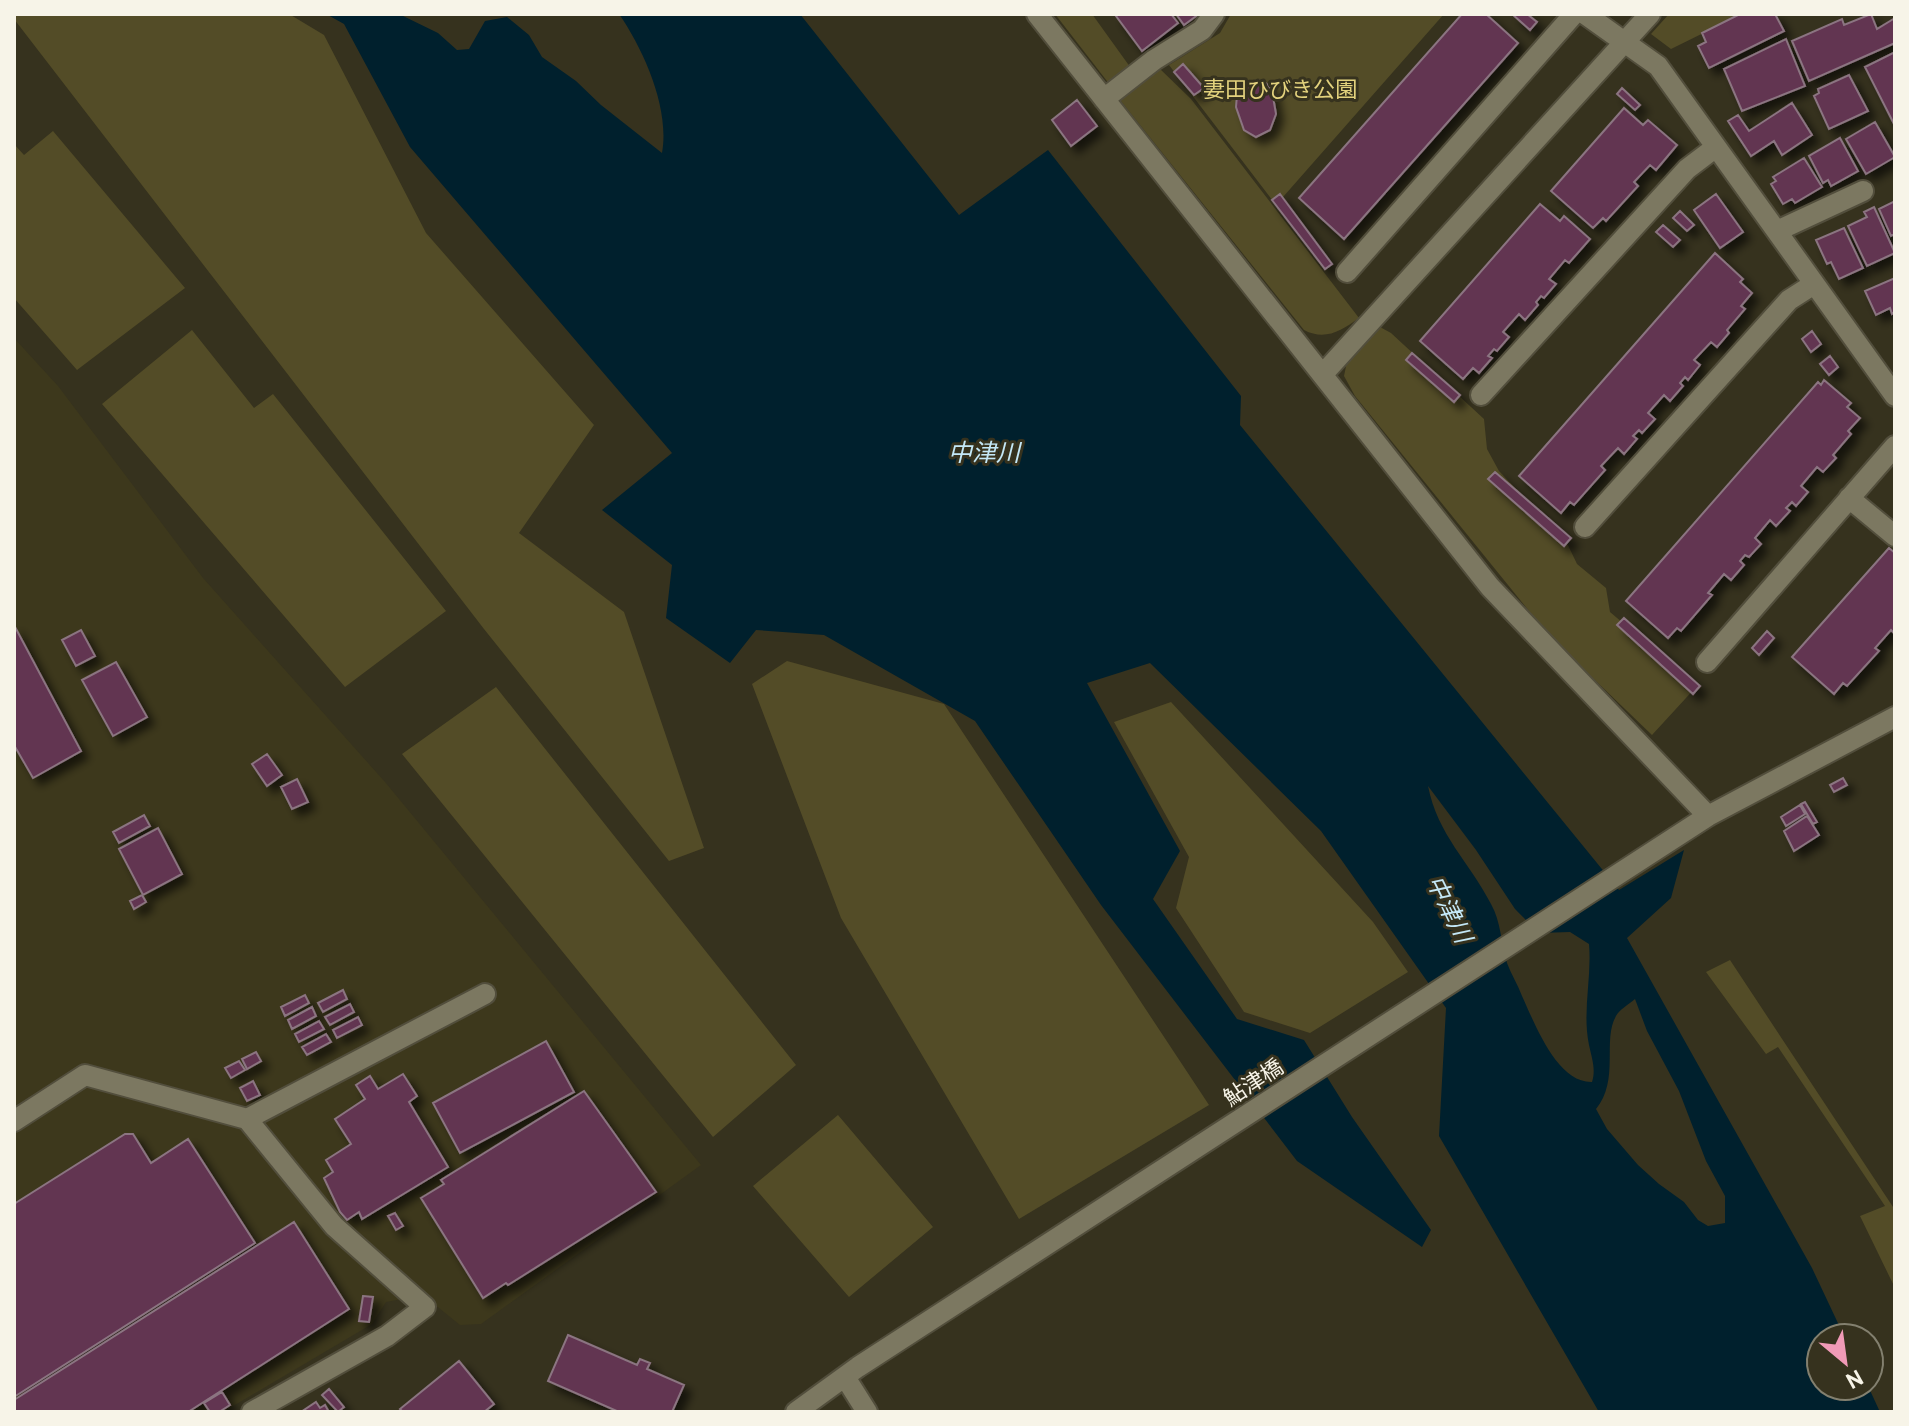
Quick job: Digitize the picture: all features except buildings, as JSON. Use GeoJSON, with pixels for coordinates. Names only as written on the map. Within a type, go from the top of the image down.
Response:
{"type":"FeatureCollection","features":[{"type":"Feature","properties":{"kind":"street"},"geometry":{"type":"LineString","coordinates":[[1037,14],[1490,587],[1708,816]]}},
{"type":"Feature","properties":{"kind":"street"},"geometry":{"type":"LineString","coordinates":[[1104,99],[1154,60],[1202,30],[1214,14]]}},
{"type":"Feature","properties":{"kind":"street"},"geometry":{"type":"LineString","coordinates":[[1347,272],[1574,14]]}},
{"type":"Feature","properties":{"kind":"street"},"geometry":{"type":"LineString","coordinates":[[1585,14],[1658,66],[1892,396],[1895,396]]}},
{"type":"Feature","properties":{"kind":"street"},"geometry":{"type":"LineString","coordinates":[[1323,374],[1650,14]]}},
{"type":"Feature","properties":{"kind":"street"},"geometry":{"type":"LineString","coordinates":[[1481,395],[1687,169],[1716,147]]}},
{"type":"Feature","properties":{"kind":"street"},"geometry":{"type":"LineString","coordinates":[[1777,231],[1863,191]]}},
{"type":"Feature","properties":{"kind":"street"},"geometry":{"type":"LineString","coordinates":[[1585,527],[1789,300],[1814,284]]}},
{"type":"Feature","properties":{"kind":"street"},"geometry":{"type":"LineString","coordinates":[[1707,662],[1895,446]]}},
{"type":"Feature","properties":{"kind":"street"},"geometry":{"type":"LineString","coordinates":[[1849,498],[1895,536]]}},
{"type":"Feature","properties":{"kind":"street","name":"鮎津橋"},"geometry":{"type":"LineString","coordinates":[[796,1412],[852,1372],[1708,816],[1894,720]]}},
{"type":"Feature","properties":{"kind":"street"},"geometry":{"type":"LineString","coordinates":[[247,1119],[485,994]]}},
{"type":"Feature","properties":{"kind":"street"},"geometry":{"type":"LineString","coordinates":[[14,1121],[85,1075],[247,1119],[334,1226],[425,1307],[387,1336],[252,1412]]}},
{"type":"Feature","properties":{"kind":"street"},"geometry":{"type":"LineString","coordinates":[[852,1372],[867,1412]]}},
{"type":"Feature","properties":{"kind":"shaded area"},"geometry":{"type":"Polygon","coordinates":[[[14,338],[58,386],[203,578],[385,782],[701,1165],[481,1324],[460,1325],[423,1295],[386,1302],[372,1324],[223,1412],[14,1412],[14,338]]]}},
{"type":"Feature","properties":{"kind":"green space"},"geometry":{"type":"Polygon","coordinates":[[[14,14],[289,14],[324,35],[426,233],[594,425],[519,533],[624,612],[704,848],[669,861],[484,629],[14,19],[14,14]]]}},
{"type":"Feature","properties":{"kind":"green space"},"geometry":{"type":"Polygon","coordinates":[[[1055,14],[1092,14],[1133,71],[1110,85],[1055,14]]]}},
{"type":"Feature","properties":{"kind":"green space","name":"妻田ひびき公園"},"geometry":{"type":"Polygon","coordinates":[[[1231,14],[1444,14],[1276,205],[1169,65],[1220,33],[1231,14]]]}},
{"type":"Feature","properties":{"kind":"green space"},"geometry":{"type":"Polygon","coordinates":[[[1669,14],[1742,14],[1671,49],[1651,34],[1669,14]]]}},
{"type":"Feature","properties":{"kind":"green space"},"geometry":{"type":"Polygon","coordinates":[[[1158,67],[1191,99],[1359,318],[1333,333],[1319,335],[1304,330],[1120,100],[1119,93],[1158,67]]]}},
{"type":"Feature","properties":{"kind":"green space"},"geometry":{"type":"Polygon","coordinates":[[[53,131],[185,288],[77,370],[14,298],[14,144],[24,155],[53,131]]]}},
{"type":"Feature","properties":{"kind":"green space"},"geometry":{"type":"Polygon","coordinates":[[[1380,327],[1391,333],[1484,419],[1487,449],[1499,471],[1566,541],[1577,564],[1606,588],[1610,612],[1697,686],[1652,735],[1550,637],[1355,396],[1344,376],[1348,357],[1380,327]]]}},
{"type":"Feature","properties":{"kind":"green space"},"geometry":{"type":"Polygon","coordinates":[[[192,330],[254,408],[273,394],[446,611],[345,687],[102,404],[192,330]]]}},
{"type":"Feature","properties":{"kind":"green space"},"geometry":{"type":"Polygon","coordinates":[[[787,661],[944,704],[1209,1105],[1019,1219],[841,918],[752,684],[787,661]]]}},
{"type":"Feature","properties":{"kind":"green space"},"geometry":{"type":"Polygon","coordinates":[[[496,687],[796,1065],[713,1137],[402,754],[496,687]]]}},
{"type":"Feature","properties":{"kind":"green space"},"geometry":{"type":"Polygon","coordinates":[[[1171,702],[1373,922],[1408,972],[1310,1033],[1244,1012],[1176,908],[1189,857],[1114,722],[1171,702]]]}},
{"type":"Feature","properties":{"kind":"green space"},"geometry":{"type":"Polygon","coordinates":[[[1730,960],[1895,1210],[1895,1288],[1860,1216],[1885,1206],[1778,1047],[1766,1054],[1706,972],[1730,960]]]}},
{"type":"Feature","properties":{"kind":"green space"},"geometry":{"type":"Polygon","coordinates":[[[838,1115],[933,1227],[849,1297],[753,1186],[838,1115]]]}},
{"type":"Feature","properties":{"kind":"water","name":"中津川"},"geometry":{"type":"Polygon","coordinates":[[[326,14],[399,14],[438,33],[457,50],[469,49],[485,21],[507,17],[529,35],[542,57],[576,81],[662,153],[659,99],[646,62],[619,14],[800,14],[959,215],[1048,150],[1241,396],[1240,425],[1619,890],[1684,850],[1671,898],[1627,938],[1812,1268],[1837,1322],[1805,1322],[1805,1402],[1875,1402],[1880,1412],[1599,1412],[1439,1136],[1446,1008],[1321,831],[1150,663],[1087,683],[1180,851],[1153,899],[1237,1019],[1304,1040],[1352,1117],[1431,1230],[1422,1247],[1297,1161],[1101,905],[975,721],[824,635],[756,630],[730,663],[666,618],[672,565],[602,510],[672,453],[410,147],[344,24],[326,14]],[[1428,786],[1439,819],[1494,911],[1507,963],[1541,1036],[1568,1073],[1579,1080],[1592,1082],[1594,1068],[1586,1020],[1589,944],[1570,932],[1539,933],[1515,909],[1428,786]],[[1635,999],[1617,1014],[1610,1037],[1607,1086],[1596,1109],[1607,1129],[1638,1165],[1684,1202],[1698,1220],[1708,1226],[1725,1223],[1725,1196],[1706,1161],[1679,1091],[1647,1031],[1635,999]]]}}]}
